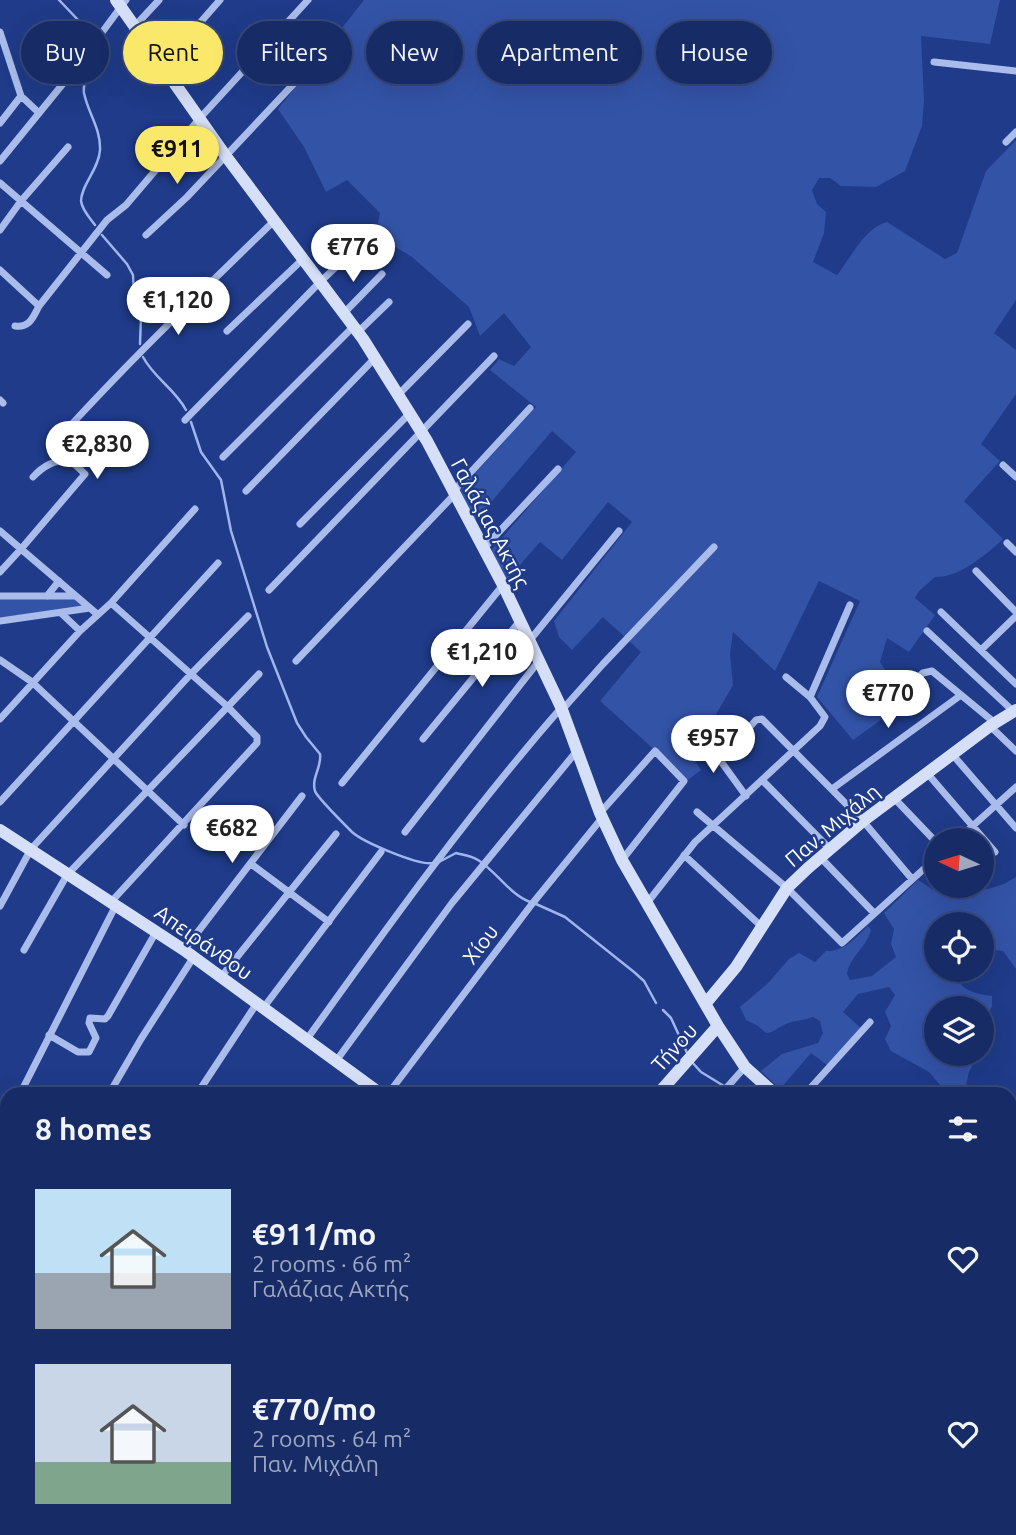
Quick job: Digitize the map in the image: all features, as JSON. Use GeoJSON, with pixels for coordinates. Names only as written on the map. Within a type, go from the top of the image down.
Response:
{"type":"FeatureCollection","features":[{"type":"Feature","properties":{"kind":"street"},"geometry":{"type":"LineString","coordinates":[[140,21],[159,0]]}},
{"type":"Feature","properties":{"kind":"street"},"geometry":{"type":"LineString","coordinates":[[202,21],[220,0]]}},
{"type":"Feature","properties":{"kind":"street"},"geometry":{"type":"LineString","coordinates":[[15,326],[22,327],[30,323],[39,306],[81,250],[107,220],[126,205],[200,118],[308,0]]}},
{"type":"Feature","properties":{"kind":"street"},"geometry":{"type":"LineString","coordinates":[[0,160],[82,60],[121,3]]}},
{"type":"Feature","properties":{"kind":"street","name":"Γαλάζιας Ακτής"},"geometry":{"type":"LineString","coordinates":[[121,3],[131,21]]}},
{"type":"Feature","properties":{"kind":"street"},"geometry":{"type":"LineString","coordinates":[[0,32],[4,54],[20,96],[38,112]]}},
{"type":"Feature","properties":{"kind":"street"},"geometry":{"type":"LineString","coordinates":[[934,62],[1016,71]]}},
{"type":"Feature","properties":{"kind":"street","name":"Γαλάζιας Ακτής"},"geometry":{"type":"LineString","coordinates":[[175,84],[319,283],[356,329],[421,433],[530,640],[562,709],[576,752],[622,860],[718,1026],[745,1067],[767,1087]]}},
{"type":"Feature","properties":{"kind":"street"},"geometry":{"type":"LineString","coordinates":[[146,235],[293,84]]}},
{"type":"Feature","properties":{"kind":"street"},"geometry":{"type":"LineString","coordinates":[[0,123],[20,96]]}},
{"type":"Feature","properties":{"kind":"street"},"geometry":{"type":"LineString","coordinates":[[1006,142],[1016,132]]}},
{"type":"Feature","properties":{"kind":"street"},"geometry":{"type":"LineString","coordinates":[[0,230],[21,201],[68,148]]}},
{"type":"Feature","properties":{"kind":"street"},"geometry":{"type":"LineString","coordinates":[[0,183],[107,275]]}},
{"type":"Feature","properties":{"kind":"street"},"geometry":{"type":"LineString","coordinates":[[61,436],[127,363],[158,336],[275,219]]}},
{"type":"Feature","properties":{"kind":"street"},"geometry":{"type":"LineString","coordinates":[[185,420],[355,249]]}},
{"type":"Feature","properties":{"kind":"street"},"geometry":{"type":"LineString","coordinates":[[227,331],[303,259]]}},
{"type":"Feature","properties":{"kind":"street"},"geometry":{"type":"LineString","coordinates":[[0,270],[39,306]]}},
{"type":"Feature","properties":{"kind":"street"},"geometry":{"type":"LineString","coordinates":[[344,313],[382,274]]}},
{"type":"Feature","properties":{"kind":"street"},"geometry":{"type":"LineString","coordinates":[[223,457],[356,329],[389,302]]}},
{"type":"Feature","properties":{"kind":"street"},"geometry":{"type":"LineString","coordinates":[[398,395],[468,324]]}},
{"type":"Feature","properties":{"kind":"street"},"geometry":{"type":"LineString","coordinates":[[269,590],[494,356]]}},
{"type":"Feature","properties":{"kind":"street"},"geometry":{"type":"LineString","coordinates":[[246,491],[375,358]]}},
{"type":"Feature","properties":{"kind":"street"},"geometry":{"type":"LineString","coordinates":[[296,661],[454,495],[458,486],[530,408]]}},
{"type":"Feature","properties":{"kind":"street"},"geometry":{"type":"LineString","coordinates":[[300,524],[409,414]]}},
{"type":"Feature","properties":{"kind":"street"},"geometry":{"type":"LineString","coordinates":[[0,572],[85,474],[69,459],[43,466],[33,477]]}},
{"type":"Feature","properties":{"kind":"street"},"geometry":{"type":"LineString","coordinates":[[1003,466],[1016,477]]}},
{"type":"Feature","properties":{"kind":"street"},"geometry":{"type":"LineString","coordinates":[[483,549],[558,469]]}},
{"type":"Feature","properties":{"kind":"street"},"geometry":{"type":"LineString","coordinates":[[0,621],[61,612],[93,611],[111,603],[195,509]]}},
{"type":"Feature","properties":{"kind":"street"},"geometry":{"type":"LineString","coordinates":[[0,531],[93,611]]}},
{"type":"Feature","properties":{"kind":"street"},"geometry":{"type":"LineString","coordinates":[[530,640],[619,531]]}},
{"type":"Feature","properties":{"kind":"street"},"geometry":{"type":"LineString","coordinates":[[1007,543],[1016,552]]}},
{"type":"Feature","properties":{"kind":"street"},"geometry":{"type":"LineString","coordinates":[[307,1039],[504,773],[714,547]]}},
{"type":"Feature","properties":{"kind":"street"},"geometry":{"type":"LineString","coordinates":[[0,802],[218,563]]}},
{"type":"Feature","properties":{"kind":"street"},"geometry":{"type":"LineString","coordinates":[[976,571],[1016,614],[981,650]]}},
{"type":"Feature","properties":{"kind":"street"},"geometry":{"type":"LineString","coordinates":[[47,596],[59,581]]}},
{"type":"Feature","properties":{"kind":"street"},"geometry":{"type":"LineString","coordinates":[[342,783],[503,585]]}},
{"type":"Feature","properties":{"kind":"street"},"geometry":{"type":"LineString","coordinates":[[0,596],[77,596]]}},
{"type":"Feature","properties":{"kind":"street"},"geometry":{"type":"LineString","coordinates":[[23,1087],[114,904],[259,741],[227,706],[111,603]]}},
{"type":"Feature","properties":{"kind":"street"},"geometry":{"type":"LineString","coordinates":[[810,697],[850,605]]}},
{"type":"Feature","properties":{"kind":"street"},"geometry":{"type":"LineString","coordinates":[[0,719],[80,631],[93,611]]}},
{"type":"Feature","properties":{"kind":"street"},"geometry":{"type":"LineString","coordinates":[[61,612],[80,631]]}},
{"type":"Feature","properties":{"kind":"street"},"geometry":{"type":"LineString","coordinates":[[941,612],[1016,684]]}},
{"type":"Feature","properties":{"kind":"street"},"geometry":{"type":"LineString","coordinates":[[0,906],[31,849],[190,675],[248,616]]}},
{"type":"Feature","properties":{"kind":"street"},"geometry":{"type":"LineString","coordinates":[[423,739],[519,621]]}},
{"type":"Feature","properties":{"kind":"street"},"geometry":{"type":"LineString","coordinates":[[927,631],[1015,711]]}},
{"type":"Feature","properties":{"kind":"street"},"geometry":{"type":"LineString","coordinates":[[0,660],[32,682],[184,825]]}},
{"type":"Feature","properties":{"kind":"street"},"geometry":{"type":"LineString","coordinates":[[405,832],[538,662]]}},
{"type":"Feature","properties":{"kind":"street"},"geometry":{"type":"LineString","coordinates":[[901,692],[927,671],[932,671],[993,725],[1016,751]]}},
{"type":"Feature","properties":{"kind":"street"},"geometry":{"type":"LineString","coordinates":[[24,950],[67,875],[258,674]]}},
{"type":"Feature","properties":{"kind":"street"},"geometry":{"type":"LineString","coordinates":[[648,903],[684,855],[714,824],[820,726],[825,717],[810,697],[786,677]]}},
{"type":"Feature","properties":{"kind":"street"},"geometry":{"type":"LineString","coordinates":[[832,789],[961,695]]}},
{"type":"Feature","properties":{"kind":"street","name":"Παν. Μιχάλη"},"geometry":{"type":"LineString","coordinates":[[706,1003],[736,967],[787,888],[824,853],[952,754],[1015,711]]}},
{"type":"Feature","properties":{"kind":"street"},"geometry":{"type":"LineString","coordinates":[[720,761],[759,718],[863,821],[912,879]]}},
{"type":"Feature","properties":{"kind":"street"},"geometry":{"type":"LineString","coordinates":[[704,738],[746,796]]}},
{"type":"Feature","properties":{"kind":"street","name":"Χίου"},"geometry":{"type":"LineString","coordinates":[[393,1087],[532,904],[654,751],[684,781],[622,860]]}},
{"type":"Feature","properties":{"kind":"street"},"geometry":{"type":"LineString","coordinates":[[336,1061],[452,903],[576,752]]}},
{"type":"Feature","properties":{"kind":"street"},"geometry":{"type":"LineString","coordinates":[[952,754],[1016,828]]}},
{"type":"Feature","properties":{"kind":"street"},"geometry":{"type":"LineString","coordinates":[[927,773],[995,852]]}},
{"type":"Feature","properties":{"kind":"street"},"geometry":{"type":"LineString","coordinates":[[763,781],[874,913]]}},
{"type":"Feature","properties":{"kind":"street"},"geometry":{"type":"LineString","coordinates":[[972,827],[1016,787]]}},
{"type":"Feature","properties":{"kind":"street"},"geometry":{"type":"LineString","coordinates":[[113,1087],[188,954],[302,796]]}},
{"type":"Feature","properties":{"kind":"street"},"geometry":{"type":"LineString","coordinates":[[894,798],[924,829]]}},
{"type":"Feature","properties":{"kind":"street"},"geometry":{"type":"LineString","coordinates":[[697,812],[787,888],[842,943],[924,868]]}},
{"type":"Feature","properties":{"kind":"street","name":"Απειράνθου"},"geometry":{"type":"LineString","coordinates":[[0,830],[222,977],[336,1061],[363,1087]]}},
{"type":"Feature","properties":{"kind":"street"},"geometry":{"type":"LineString","coordinates":[[222,977],[336,834]]}},
{"type":"Feature","properties":{"kind":"street"},"geometry":{"type":"LineString","coordinates":[[202,1087],[261,1005],[329,922],[381,852]]}},
{"type":"Feature","properties":{"kind":"street"},"geometry":{"type":"LineString","coordinates":[[684,855],[761,926]]}},
{"type":"Feature","properties":{"kind":"street"},"geometry":{"type":"LineString","coordinates":[[251,864],[329,922]]}},
{"type":"Feature","properties":{"kind":"street"},"geometry":{"type":"LineString","coordinates":[[49,1035],[78,1052],[89,1052],[96,1038],[89,1023],[90,1018],[105,1019],[108,1016],[156,932]]}},
{"type":"Feature","properties":{"kind":"street"},"geometry":{"type":"LineString","coordinates":[[811,1087],[870,1022]]}},
{"type":"Feature","properties":{"kind":"street","name":"Τήνου"},"geometry":{"type":"LineString","coordinates":[[664,1087],[718,1026]]}},
{"type":"Feature","properties":{"kind":"street"},"geometry":{"type":"LineString","coordinates":[[727,1087],[745,1067]]}},
{"type":"Feature","properties":{"kind":"shaded area"},"geometry":{"type":"Polygon","coordinates":[[[364,0],[1000,0],[990,44],[921,36],[924,101],[922,126],[905,171],[876,187],[841,186],[830,178],[819,178],[812,190],[817,204],[826,212],[824,233],[813,262],[837,275],[871,230],[887,222],[945,259],[957,253],[986,171],[1016,140],[1016,300],[994,333],[1016,350],[1016,394],[981,444],[1000,461],[964,501],[1003,539],[972,564],[954,574],[935,577],[919,591],[915,598],[935,615],[909,652],[887,638],[880,662],[906,702],[853,740],[817,697],[860,601],[819,581],[775,671],[733,632],[730,654],[733,685],[692,756],[701,770],[688,780],[600,701],[641,652],[603,617],[572,650],[559,637],[554,621],[632,522],[608,502],[562,560],[540,542],[506,581],[490,552],[576,452],[552,431],[473,523],[460,493],[463,486],[536,407],[490,370],[499,359],[514,366],[531,347],[504,313],[480,336],[469,307],[412,257],[389,243],[377,229],[380,213],[347,180],[326,192],[304,147],[278,109],[298,84],[352,84],[352,21],[347,21],[364,0]]]}},
{"type":"Feature","properties":{"kind":"shaded area"},"geometry":{"type":"Polygon","coordinates":[[[0,599],[75,599],[83,606],[0,618],[0,599]]]}},
{"type":"Feature","properties":{"kind":"shaded area"},"geometry":{"type":"Polygon","coordinates":[[[1016,877],[1016,969],[1003,951],[994,950],[994,912],[924,912],[924,982],[959,982],[971,991],[992,996],[924,996],[924,1066],[972,1066],[965,1087],[942,1087],[929,1072],[891,1051],[885,1039],[891,1026],[885,1012],[895,995],[889,987],[858,994],[843,1012],[861,1028],[827,1065],[811,1053],[782,1087],[778,1087],[761,1071],[782,1054],[818,1043],[823,1033],[820,1021],[813,1017],[766,1033],[746,1020],[740,1007],[768,983],[789,959],[799,953],[815,962],[826,951],[849,943],[868,926],[871,930],[869,936],[851,962],[847,974],[850,980],[872,976],[896,957],[891,944],[894,929],[884,913],[918,880],[924,884],[924,898],[994,898],[994,887],[1016,877]]]}},
{"type":"Feature","properties":{"kind":"waterway"},"geometry":{"type":"LineString","coordinates":[[59,0],[79,21]]}},
{"type":"Feature","properties":{"kind":"waterway"},"geometry":{"type":"LineString","coordinates":[[85,84],[84,93],[100,142],[100,150],[81,201],[95,225]]}},
{"type":"Feature","properties":{"kind":"waterway"},"geometry":{"type":"LineString","coordinates":[[102,235],[133,275],[134,296],[141,317],[140,344]]}},
{"type":"Feature","properties":{"kind":"waterway"},"geometry":{"type":"LineString","coordinates":[[143,357],[186,410]]}},
{"type":"Feature","properties":{"kind":"waterway"},"geometry":{"type":"LineString","coordinates":[[191,422],[201,452],[221,480],[231,531],[267,647],[297,723],[320,754],[314,782],[315,791],[332,812],[358,836],[404,857],[433,863]]}},
{"type":"Feature","properties":{"kind":"waterway"},"geometry":{"type":"LineString","coordinates":[[439,862],[456,853],[476,859],[516,894],[530,902]]}},
{"type":"Feature","properties":{"kind":"waterway"},"geometry":{"type":"LineString","coordinates":[[536,904],[565,917],[634,972],[644,981],[656,1003]]}},
{"type":"Feature","properties":{"kind":"waterway"},"geometry":{"type":"LineString","coordinates":[[663,1010],[671,1018],[688,1055]]}},
{"type":"Feature","properties":{"kind":"waterway"},"geometry":{"type":"LineString","coordinates":[[691,1061],[701,1072],[726,1087]]}}]}
